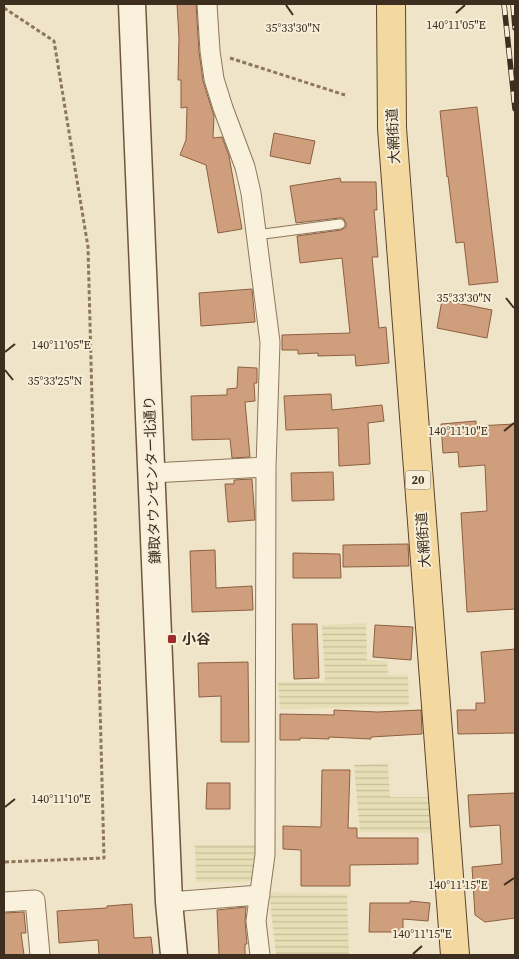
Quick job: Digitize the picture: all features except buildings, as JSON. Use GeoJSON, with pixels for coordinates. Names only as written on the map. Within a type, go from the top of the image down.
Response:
{"type":"FeatureCollection","features":[{"type":"Feature","properties":{"kind":"main road","name":"大網街道"},"geometry":{"type":"LineString","coordinates":[[391,4],[392,128],[455,955]]}},
{"type":"Feature","properties":{"kind":"street","name":"鎌取タウンセンター北通り"},"geometry":{"type":"LineString","coordinates":[[132,4],[169,902],[174,955]]}},
{"type":"Feature","properties":{"kind":"street"},"geometry":{"type":"LineString","coordinates":[[207,4],[214,79],[245,167],[251,192],[270,342],[266,466],[265,855],[256,921],[260,955]]}},
{"type":"Feature","properties":{"kind":"street"},"geometry":{"type":"LineString","coordinates":[[152,473],[266,466]]}},
{"type":"Feature","properties":{"kind":"street"},"geometry":{"type":"LineString","coordinates":[[169,902],[260,895]]}},
{"type":"Feature","properties":{"kind":"street"},"geometry":{"type":"LineString","coordinates":[[4,902],[35,900],[40,955]]}},
{"type":"Feature","properties":{"kind":"lane"},"geometry":{"type":"LineString","coordinates":[[256,236],[340,224]]}},
{"type":"Feature","properties":{"kind":"path"},"geometry":{"type":"LineString","coordinates":[[4,8],[54,41],[88,247],[104,858],[4,862]]}},
{"type":"Feature","properties":{"kind":"path"},"geometry":{"type":"LineString","coordinates":[[210,51],[345,95]]}},
{"type":"Feature","properties":{"kind":"shaded area"},"geometry":{"type":"Polygon","coordinates":[[[366,623],[367,660],[387,661],[388,675],[408,675],[409,706],[280,709],[278,682],[325,682],[322,625],[366,623]]]}},
{"type":"Feature","properties":{"kind":"shaded area"},"geometry":{"type":"Polygon","coordinates":[[[388,763],[390,797],[431,797],[433,833],[360,832],[354,765],[388,763]]]}},
{"type":"Feature","properties":{"kind":"shaded area"},"geometry":{"type":"Polygon","coordinates":[[[195,845],[257,845],[255,877],[247,882],[196,882],[195,845]]]}},
{"type":"Feature","properties":{"kind":"shaded area"},"geometry":{"type":"Polygon","coordinates":[[[269,892],[347,894],[349,955],[276,955],[269,892]]]}},
{"type":"Feature","properties":{"kind":"railway"},"geometry":{"type":"LineString","coordinates":[[504,4],[515,109]]}},
{"type":"Feature","properties":{"kind":"railway"},"geometry":{"type":"LineString","coordinates":[[513,4],[515,28]]}},
{"type":"Feature","properties":{"kind":"place","name":"小谷"},"geometry":{"type":"Point","coordinates":[172,639]}}]}
